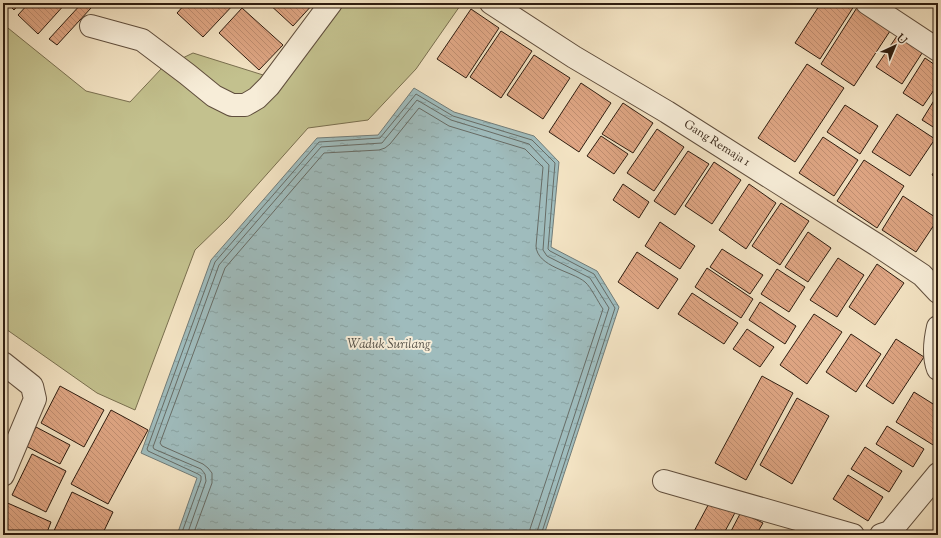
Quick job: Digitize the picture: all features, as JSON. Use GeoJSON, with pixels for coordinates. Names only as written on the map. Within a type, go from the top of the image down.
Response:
{"type":"FeatureCollection","features":[{"type":"Feature","properties":{"kind":"street"},"geometry":{"type":"LineString","coordinates":[[91,26],[142,40],[214,96],[232,105],[245,105],[257,98],[269,86],[331,3]]}},
{"type":"Feature","properties":{"kind":"street","name":"Gang Remaja 1"},"geometry":{"type":"LineString","coordinates":[[491,3],[574,57],[668,112],[877,245],[922,276],[938,292]]}},
{"type":"Feature","properties":{"kind":"street"},"geometry":{"type":"LineString","coordinates":[[867,3],[938,50]]}},
{"type":"Feature","properties":{"kind":"street"},"geometry":{"type":"LineString","coordinates":[[938,327],[936,336],[935,362],[938,369]]}},
{"type":"Feature","properties":{"kind":"street"},"geometry":{"type":"LineString","coordinates":[[3,363],[32,386],[35,399],[3,475]]}},
{"type":"Feature","properties":{"kind":"street"},"geometry":{"type":"LineString","coordinates":[[881,535],[890,532],[938,474]]}},
{"type":"Feature","properties":{"kind":"street"},"geometry":{"type":"LineString","coordinates":[[664,481],[853,535]]}},
{"type":"Feature","properties":{"kind":"shaded area"},"geometry":{"type":"Polygon","coordinates":[[[340,3],[462,3],[416,69],[368,120],[308,128],[227,219],[195,250],[135,410],[97,393],[3,327],[3,24],[86,91],[130,102],[162,68],[193,53],[279,80],[340,3]]]}},
{"type":"Feature","properties":{"kind":"water","name":"Waduk Surilang"},"geometry":{"type":"Polygon","coordinates":[[[414,88],[454,112],[534,136],[559,162],[551,247],[597,271],[619,307],[544,535],[177,535],[197,478],[141,453],[211,260],[317,138],[378,135],[414,88]]]}},
{"type":"Feature","properties":{"kind":"building"},"geometry":{"type":"Polygon","coordinates":[[[7,3],[20,3],[14,10],[7,3]]]}},
{"type":"Feature","properties":{"kind":"building"},"geometry":{"type":"Polygon","coordinates":[[[29,3],[66,3],[38,34],[18,15],[29,3]]]}},
{"type":"Feature","properties":{"kind":"building"},"geometry":{"type":"Polygon","coordinates":[[[82,3],[85,3],[91,8],[57,45],[49,39],[82,3]]]}},
{"type":"Feature","properties":{"kind":"building"},"geometry":{"type":"Polygon","coordinates":[[[186,3],[235,3],[203,37],[177,13],[186,3]]]}},
{"type":"Feature","properties":{"kind":"building"},"geometry":{"type":"Polygon","coordinates":[[[268,3],[314,3],[293,26],[268,3]]]}},
{"type":"Feature","properties":{"kind":"building"},"geometry":{"type":"Polygon","coordinates":[[[821,3],[856,3],[820,59],[795,43],[821,3]]]}},
{"type":"Feature","properties":{"kind":"building"},"geometry":{"type":"Polygon","coordinates":[[[858,6],[892,28],[854,86],[821,64],[858,6]]]}},
{"type":"Feature","properties":{"kind":"building"},"geometry":{"type":"Polygon","coordinates":[[[242,8],[283,45],[259,70],[219,33],[242,8]]]}},
{"type":"Feature","properties":{"kind":"building"},"geometry":{"type":"Polygon","coordinates":[[[471,9],[499,28],[466,78],[437,59],[471,9]]]}},
{"type":"Feature","properties":{"kind":"building"},"geometry":{"type":"Polygon","coordinates":[[[901,30],[926,47],[902,84],[876,67],[901,30]]]}},
{"type":"Feature","properties":{"kind":"building"},"geometry":{"type":"Polygon","coordinates":[[[501,31],[532,51],[501,98],[470,77],[501,31]]]}},
{"type":"Feature","properties":{"kind":"building"},"geometry":{"type":"Polygon","coordinates":[[[534,55],[570,78],[543,119],[507,95],[534,55]]]}},
{"type":"Feature","properties":{"kind":"building"},"geometry":{"type":"Polygon","coordinates":[[[925,58],[938,67],[938,84],[923,106],[903,93],[925,58]]]}},
{"type":"Feature","properties":{"kind":"building"},"geometry":{"type":"Polygon","coordinates":[[[807,64],[844,88],[795,162],[758,138],[807,64]]]}},
{"type":"Feature","properties":{"kind":"building"},"geometry":{"type":"Polygon","coordinates":[[[581,83],[611,103],[579,152],[549,132],[581,83]]]}},
{"type":"Feature","properties":{"kind":"building"},"geometry":{"type":"Polygon","coordinates":[[[938,94],[938,130],[922,120],[938,94]]]}},
{"type":"Feature","properties":{"kind":"building"},"geometry":{"type":"Polygon","coordinates":[[[623,103],[653,123],[633,153],[602,134],[623,103]]]}},
{"type":"Feature","properties":{"kind":"building"},"geometry":{"type":"Polygon","coordinates":[[[845,105],[878,126],[860,154],[827,132],[845,105]]]}},
{"type":"Feature","properties":{"kind":"building"},"geometry":{"type":"Polygon","coordinates":[[[897,114],[935,139],[910,176],[872,152],[897,114]]]}},
{"type":"Feature","properties":{"kind":"building"},"geometry":{"type":"Polygon","coordinates":[[[657,129],[684,147],[654,191],[627,173],[657,129]]]}},
{"type":"Feature","properties":{"kind":"building"},"geometry":{"type":"Polygon","coordinates":[[[601,136],[628,154],[614,174],[587,156],[601,136]]]}},
{"type":"Feature","properties":{"kind":"building"},"geometry":{"type":"Polygon","coordinates":[[[823,137],[858,160],[834,196],[799,173],[823,137]]]}},
{"type":"Feature","properties":{"kind":"building"},"geometry":{"type":"Polygon","coordinates":[[[688,151],[709,164],[675,215],[654,201],[688,151]]]}},
{"type":"Feature","properties":{"kind":"building"},"geometry":{"type":"Polygon","coordinates":[[[864,160],[904,186],[877,228],[837,201],[864,160]]]}},
{"type":"Feature","properties":{"kind":"building"},"geometry":{"type":"Polygon","coordinates":[[[714,162],[741,180],[712,224],[685,206],[714,162]]]}},
{"type":"Feature","properties":{"kind":"building"},"geometry":{"type":"Polygon","coordinates":[[[938,165],[938,179],[932,175],[938,165]]]}},
{"type":"Feature","properties":{"kind":"building"},"geometry":{"type":"Polygon","coordinates":[[[623,184],[649,202],[639,218],[613,200],[623,184]]]}},
{"type":"Feature","properties":{"kind":"building"},"geometry":{"type":"Polygon","coordinates":[[[749,184],[776,203],[746,249],[719,230],[749,184]]]}},
{"type":"Feature","properties":{"kind":"building"},"geometry":{"type":"Polygon","coordinates":[[[903,196],[938,219],[916,252],[882,230],[903,196]]]}},
{"type":"Feature","properties":{"kind":"building"},"geometry":{"type":"Polygon","coordinates":[[[781,203],[809,221],[780,265],[752,246],[781,203]]]}},
{"type":"Feature","properties":{"kind":"building"},"geometry":{"type":"Polygon","coordinates":[[[660,222],[695,246],[680,269],[645,246],[660,222]]]}},
{"type":"Feature","properties":{"kind":"building"},"geometry":{"type":"Polygon","coordinates":[[[808,232],[831,248],[808,282],[785,267],[808,232]]]}},
{"type":"Feature","properties":{"kind":"building"},"geometry":{"type":"Polygon","coordinates":[[[722,249],[763,275],[750,294],[710,267],[722,249]]]}},
{"type":"Feature","properties":{"kind":"building"},"geometry":{"type":"Polygon","coordinates":[[[637,252],[678,279],[658,309],[618,282],[637,252]]]}},
{"type":"Feature","properties":{"kind":"building"},"geometry":{"type":"Polygon","coordinates":[[[838,258],[864,275],[837,317],[810,300],[838,258]]]}},
{"type":"Feature","properties":{"kind":"building"},"geometry":{"type":"Polygon","coordinates":[[[877,264],[904,283],[875,325],[849,307],[877,264]]]}},
{"type":"Feature","properties":{"kind":"building"},"geometry":{"type":"Polygon","coordinates":[[[707,268],[753,299],[741,318],[695,287],[707,268]]]}},
{"type":"Feature","properties":{"kind":"building"},"geometry":{"type":"Polygon","coordinates":[[[777,269],[805,287],[789,312],[761,294],[777,269]]]}},
{"type":"Feature","properties":{"kind":"building"},"geometry":{"type":"Polygon","coordinates":[[[692,293],[738,323],[724,344],[678,314],[692,293]]]}},
{"type":"Feature","properties":{"kind":"building"},"geometry":{"type":"Polygon","coordinates":[[[760,302],[796,326],[785,344],[749,320],[760,302]]]}},
{"type":"Feature","properties":{"kind":"building"},"geometry":{"type":"Polygon","coordinates":[[[814,314],[842,332],[807,384],[780,365],[814,314]]]}},
{"type":"Feature","properties":{"kind":"building"},"geometry":{"type":"Polygon","coordinates":[[[747,329],[774,347],[760,367],[733,349],[747,329]]]}},
{"type":"Feature","properties":{"kind":"building"},"geometry":{"type":"Polygon","coordinates":[[[851,334],[881,354],[856,392],[826,372],[851,334]]]}},
{"type":"Feature","properties":{"kind":"building"},"geometry":{"type":"Polygon","coordinates":[[[896,339],[924,357],[893,404],[866,386],[896,339]]]}},
{"type":"Feature","properties":{"kind":"building"},"geometry":{"type":"Polygon","coordinates":[[[762,376],[793,393],[746,480],[715,463],[762,376]]]}},
{"type":"Feature","properties":{"kind":"building"},"geometry":{"type":"Polygon","coordinates":[[[60,386],[104,410],[84,447],[41,423],[60,386]]]}},
{"type":"Feature","properties":{"kind":"building"},"geometry":{"type":"Polygon","coordinates":[[[914,392],[938,407],[938,448],[896,422],[914,392]]]}},
{"type":"Feature","properties":{"kind":"building"},"geometry":{"type":"Polygon","coordinates":[[[797,398],[829,416],[792,484],[760,465],[797,398]]]}},
{"type":"Feature","properties":{"kind":"building"},"geometry":{"type":"Polygon","coordinates":[[[111,410],[148,430],[108,504],[71,484],[111,410]]]}},
{"type":"Feature","properties":{"kind":"building"},"geometry":{"type":"Polygon","coordinates":[[[887,426],[924,449],[913,467],[876,444],[887,426]]]}},
{"type":"Feature","properties":{"kind":"building"},"geometry":{"type":"Polygon","coordinates":[[[36,427],[70,445],[60,464],[26,446],[36,427]]]}},
{"type":"Feature","properties":{"kind":"building"},"geometry":{"type":"Polygon","coordinates":[[[865,447],[902,471],[889,492],[851,469],[865,447]]]}},
{"type":"Feature","properties":{"kind":"building"},"geometry":{"type":"Polygon","coordinates":[[[32,454],[66,471],[46,512],[12,495],[32,454]]]}},
{"type":"Feature","properties":{"kind":"building"},"geometry":{"type":"Polygon","coordinates":[[[848,475],[883,497],[868,521],[833,499],[848,475]]]}},
{"type":"Feature","properties":{"kind":"building"},"geometry":{"type":"Polygon","coordinates":[[[72,492],[113,512],[102,535],[52,535],[72,492]]]}},
{"type":"Feature","properties":{"kind":"building"},"geometry":{"type":"Polygon","coordinates":[[[713,496],[737,509],[723,535],[692,535],[713,496]]]}},
{"type":"Feature","properties":{"kind":"building"},"geometry":{"type":"Polygon","coordinates":[[[3,501],[51,522],[46,535],[3,535],[3,501]]]}},
{"type":"Feature","properties":{"kind":"building"},"geometry":{"type":"Polygon","coordinates":[[[741,512],[763,523],[756,535],[729,535],[741,512]]]}},
{"type":"Feature","properties":{"kind":"building"},"geometry":{"type":"Polygon","coordinates":[[[774,531],[809,535],[774,535],[774,531]]]}}]}
